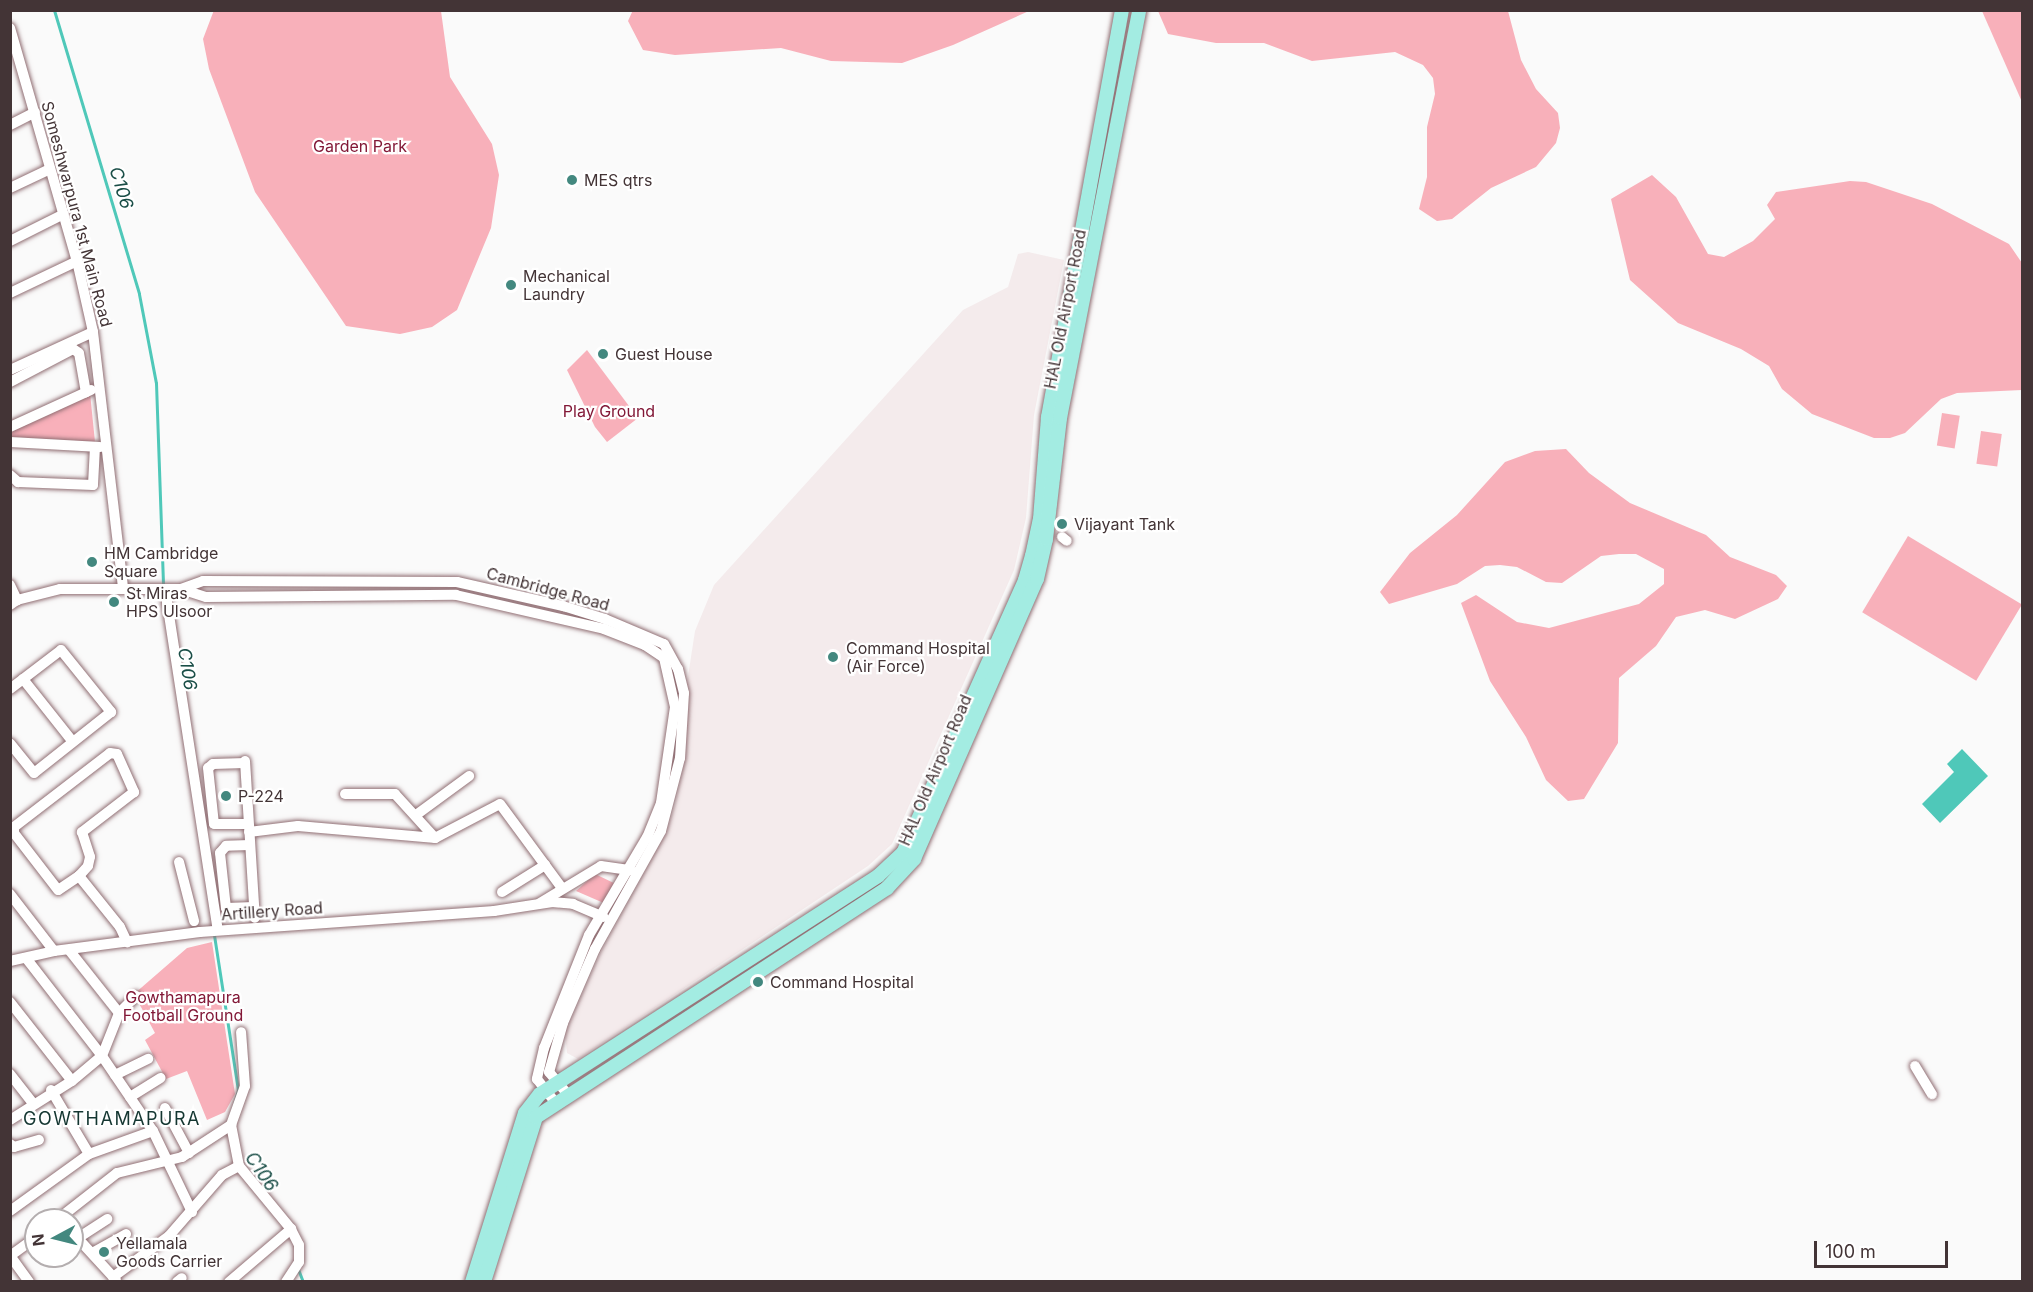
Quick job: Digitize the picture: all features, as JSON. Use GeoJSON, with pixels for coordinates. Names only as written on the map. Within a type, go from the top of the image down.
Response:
{"type":"FeatureCollection","features":[{"type":"Feature","properties":{"kind":"main road","name":"HAL Old Airport Road"},"geometry":{"type":"LineString","coordinates":[[472,1281],[525,1113],[551,1087],[878,876],[903,853],[1032,577],[1040,519],[1048,417],[1122,10]]}},
{"type":"Feature","properties":{"kind":"main road","name":"HAL Old Airport Road"},"geometry":{"type":"LineString","coordinates":[[484,1281],[530,1129],[537,1117],[562,1098],[878,894],[914,859],[1046,540],[1060,418],[1139,10]]}},
{"type":"Feature","properties":{"kind":"street","name":"Someshwarpura 1st Main Road"},"geometry":{"type":"LineString","coordinates":[[10,28],[77,261],[93,332],[123,588]]}},
{"type":"Feature","properties":{"kind":"street"},"geometry":{"type":"LineString","coordinates":[[10,71],[22,65]]}},
{"type":"Feature","properties":{"kind":"street"},"geometry":{"type":"LineString","coordinates":[[10,125],[35,112]]}},
{"type":"Feature","properties":{"kind":"street"},"geometry":{"type":"LineString","coordinates":[[10,188],[50,168]]}},
{"type":"Feature","properties":{"kind":"street"},"geometry":{"type":"LineString","coordinates":[[10,241],[64,214]]}},
{"type":"Feature","properties":{"kind":"street"},"geometry":{"type":"LineString","coordinates":[[10,293],[77,261]]}},
{"type":"Feature","properties":{"kind":"street"},"geometry":{"type":"LineString","coordinates":[[10,369],[93,332]]}},
{"type":"Feature","properties":{"kind":"street"},"geometry":{"type":"LineString","coordinates":[[10,382],[73,349],[79,353],[86,392]]}},
{"type":"Feature","properties":{"kind":"street"},"geometry":{"type":"LineString","coordinates":[[10,427],[100,385]]}},
{"type":"Feature","properties":{"kind":"street"},"geometry":{"type":"LineString","coordinates":[[10,442],[107,448]]}},
{"type":"Feature","properties":{"kind":"street"},"geometry":{"type":"LineString","coordinates":[[10,475],[18,482],[93,485],[95,447]]}},
{"type":"Feature","properties":{"kind":"street","name":"Cambridge Road"},"geometry":{"type":"LineString","coordinates":[[14,602],[60,589],[165,590],[182,589],[203,581],[457,582],[563,606],[664,644],[678,669],[684,693],[680,758],[661,831],[598,915],[544,1048],[537,1079],[551,1087]]}},
{"type":"Feature","properties":{"kind":"street"},"geometry":{"type":"LineString","coordinates":[[10,585],[14,602]]}},
{"type":"Feature","properties":{"kind":"street","name":"Cambridge Road"},"geometry":{"type":"LineString","coordinates":[[182,589],[207,597],[456,595],[604,629],[660,654],[672,682],[673,738],[655,821],[563,1023],[549,1066],[551,1087]]}},
{"type":"Feature","properties":{"kind":"street"},"geometry":{"type":"LineString","coordinates":[[165,590],[219,930]]}},
{"type":"Feature","properties":{"kind":"street"},"geometry":{"type":"LineString","coordinates":[[10,688],[61,650],[111,712],[34,772],[10,744]]}},
{"type":"Feature","properties":{"kind":"street"},"geometry":{"type":"LineString","coordinates":[[22,680],[73,742]]}},
{"type":"Feature","properties":{"kind":"street"},"geometry":{"type":"LineString","coordinates":[[114,752],[134,792],[80,835],[90,857],[80,876],[62,889],[55,888],[13,830],[114,752]]}},
{"type":"Feature","properties":{"kind":"street"},"geometry":{"type":"LineString","coordinates":[[250,845],[226,846],[220,853],[226,908],[255,912],[250,845],[249,828],[245,762],[213,764],[208,768],[214,824],[249,828],[298,826],[435,838],[500,804],[562,888]]}},
{"type":"Feature","properties":{"kind":"street"},"geometry":{"type":"LineString","coordinates":[[416,815],[469,776]]}},
{"type":"Feature","properties":{"kind":"street"},"geometry":{"type":"LineString","coordinates":[[345,794],[395,794],[435,838]]}},
{"type":"Feature","properties":{"kind":"street"},"geometry":{"type":"LineString","coordinates":[[179,862],[194,921]]}},
{"type":"Feature","properties":{"kind":"street"},"geometry":{"type":"LineString","coordinates":[[502,892],[545,866]]}},
{"type":"Feature","properties":{"kind":"street","name":"Artillery Road"},"geometry":{"type":"LineString","coordinates":[[538,904],[601,866],[632,870]]}},
{"type":"Feature","properties":{"kind":"street"},"geometry":{"type":"LineString","coordinates":[[80,876],[113,921],[124,942]]}},
{"type":"Feature","properties":{"kind":"street"},"geometry":{"type":"LineString","coordinates":[[10,894],[54,951]]}},
{"type":"Feature","properties":{"kind":"street","name":"Artillery Road"},"geometry":{"type":"LineString","coordinates":[[10,961],[54,951],[219,930],[494,911],[538,904],[573,904],[611,921]]}},
{"type":"Feature","properties":{"kind":"street"},"geometry":{"type":"LineString","coordinates":[[69,950],[119,1013]]}},
{"type":"Feature","properties":{"kind":"street"},"geometry":{"type":"LineString","coordinates":[[26,958],[102,1056],[153,1131],[192,1212]]}},
{"type":"Feature","properties":{"kind":"street"},"geometry":{"type":"LineString","coordinates":[[10,1120],[51,1090],[72,1081],[102,1056],[119,1013],[136,996]]}},
{"type":"Feature","properties":{"kind":"street"},"geometry":{"type":"LineString","coordinates":[[10,1002],[72,1081]]}},
{"type":"Feature","properties":{"kind":"street"},"geometry":{"type":"LineString","coordinates":[[241,1032],[245,1086],[231,1125],[236,1167],[291,1229],[299,1245],[299,1262],[286,1281]]}},
{"type":"Feature","properties":{"kind":"street"},"geometry":{"type":"LineString","coordinates":[[115,1076],[148,1059]]}},
{"type":"Feature","properties":{"kind":"street"},"geometry":{"type":"LineString","coordinates":[[1915,1066],[1932,1094]]}},
{"type":"Feature","properties":{"kind":"street"},"geometry":{"type":"LineString","coordinates":[[10,1074],[33,1103]]}},
{"type":"Feature","properties":{"kind":"street"},"geometry":{"type":"LineString","coordinates":[[130,1097],[161,1078]]}},
{"type":"Feature","properties":{"kind":"street"},"geometry":{"type":"LineString","coordinates":[[551,1087],[562,1098]]}},
{"type":"Feature","properties":{"kind":"street"},"geometry":{"type":"LineString","coordinates":[[51,1090],[89,1154]]}},
{"type":"Feature","properties":{"kind":"street"},"geometry":{"type":"LineString","coordinates":[[165,1108],[189,1153]]}},
{"type":"Feature","properties":{"kind":"street"},"geometry":{"type":"LineString","coordinates":[[74,1208],[117,1173],[189,1153],[231,1125]]}},
{"type":"Feature","properties":{"kind":"street"},"geometry":{"type":"LineString","coordinates":[[10,1211],[89,1154],[153,1131]]}},
{"type":"Feature","properties":{"kind":"street"},"geometry":{"type":"LineString","coordinates":[[10,1144],[14,1147],[39,1140]]}},
{"type":"Feature","properties":{"kind":"street"},"geometry":{"type":"LineString","coordinates":[[84,1244],[115,1279],[153,1250],[192,1212],[222,1175],[236,1167]]}},
{"type":"Feature","properties":{"kind":"street"},"geometry":{"type":"LineString","coordinates":[[84,1230],[107,1219]]}},
{"type":"Feature","properties":{"kind":"street"},"geometry":{"type":"LineString","coordinates":[[229,1281],[291,1229]]}},
{"type":"Feature","properties":{"kind":"street"},"geometry":{"type":"LineString","coordinates":[[92,1252],[126,1234]]}},
{"type":"Feature","properties":{"kind":"street"},"geometry":{"type":"LineString","coordinates":[[24,1246],[11,1256],[29,1281]]}},
{"type":"Feature","properties":{"kind":"shaded area","name":"Command Hospital (Air Force)"},"geometry":{"type":"Polygon","coordinates":[[[1028,252],[1064,260],[1034,415],[1026,518],[1014,570],[892,844],[868,866],[578,1059],[567,1053],[565,1033],[601,952],[666,833],[675,806],[685,759],[687,683],[695,631],[714,585],[963,310],[1008,287],[1018,254],[1028,252]]]}},
{"type":"Feature","properties":{"kind":"shaded area"},"geometry":{"type":"Polygon","coordinates":[[[1962,749],[1988,776],[1940,823],[1922,804],[1954,772],[1947,764],[1962,749]]]}},
{"type":"Feature","properties":{"kind":"green space","name":"Garden Park"},"geometry":{"type":"Polygon","coordinates":[[[214,10],[441,11],[450,77],[492,144],[499,175],[491,228],[457,310],[432,327],[400,334],[346,326],[255,192],[209,69],[203,39],[214,10]]]}},
{"type":"Feature","properties":{"kind":"green space"},"geometry":{"type":"Polygon","coordinates":[[[633,10],[1029,11],[953,45],[902,63],[831,61],[781,48],[675,55],[643,50],[628,21],[633,10]]]}},
{"type":"Feature","properties":{"kind":"green space"},"geometry":{"type":"Polygon","coordinates":[[[1158,11],[1508,11],[1521,60],[1536,89],[1558,113],[1560,128],[1556,143],[1536,167],[1491,188],[1452,219],[1437,221],[1419,209],[1427,177],[1427,127],[1435,94],[1433,78],[1423,65],[1395,52],[1312,61],[1264,43],[1216,43],[1168,34],[1158,11]]]}},
{"type":"Feature","properties":{"kind":"green space"},"geometry":{"type":"Polygon","coordinates":[[[1982,11],[2022,11],[2022,102],[1982,11]]]}},
{"type":"Feature","properties":{"kind":"green space"},"geometry":{"type":"Polygon","coordinates":[[[1652,175],[1676,197],[1708,254],[1724,257],[1753,241],[1775,219],[1767,205],[1776,192],[1850,181],[1866,182],[1932,204],[2009,244],[2022,263],[2022,390],[1957,393],[1941,399],[1905,433],[1890,438],[1874,438],[1812,414],[1782,389],[1769,366],[1741,349],[1678,323],[1630,280],[1611,199],[1652,175]]]}},
{"type":"Feature","properties":{"kind":"green space","name":"Play Ground"},"geometry":{"type":"Polygon","coordinates":[[[587,350],[638,418],[607,442],[595,427],[567,370],[587,350]]]}},
{"type":"Feature","properties":{"kind":"green space"},"geometry":{"type":"Polygon","coordinates":[[[90,393],[95,442],[11,437],[11,432],[90,393]]]}},
{"type":"Feature","properties":{"kind":"green space"},"geometry":{"type":"Polygon","coordinates":[[[1942,413],[1960,416],[1955,448],[1937,446],[1942,413]]]}},
{"type":"Feature","properties":{"kind":"green space"},"geometry":{"type":"Polygon","coordinates":[[[1981,431],[2002,434],[1997,467],[1976,464],[1981,431]]]}},
{"type":"Feature","properties":{"kind":"green space"},"geometry":{"type":"Polygon","coordinates":[[[1566,449],[1589,473],[1630,503],[1706,535],[1730,557],[1776,575],[1787,586],[1778,599],[1735,619],[1705,610],[1676,617],[1656,646],[1619,678],[1618,743],[1584,799],[1568,801],[1546,780],[1526,737],[1490,681],[1461,603],[1476,595],[1517,622],[1549,628],[1639,604],[1664,584],[1664,569],[1636,554],[1619,554],[1601,556],[1562,583],[1546,582],[1517,567],[1500,565],[1485,566],[1457,584],[1389,604],[1380,592],[1410,553],[1457,515],[1505,462],[1535,451],[1566,449]]]}},
{"type":"Feature","properties":{"kind":"green space"},"geometry":{"type":"Polygon","coordinates":[[[1908,536],[2022,604],[1976,681],[1862,612],[1908,536]]]}},
{"type":"Feature","properties":{"kind":"green space"},"geometry":{"type":"Polygon","coordinates":[[[595,874],[618,885],[606,904],[576,891],[595,874]]]}},
{"type":"Feature","properties":{"kind":"green space","name":"Gowthamapura Football Ground"},"geometry":{"type":"Polygon","coordinates":[[[212,942],[235,1094],[225,1112],[207,1120],[187,1071],[166,1079],[145,1040],[155,1033],[134,994],[187,948],[212,942]]]}},
{"type":"Feature","properties":{"kind":"waterway","name":"C106"},"geometry":{"type":"LineString","coordinates":[[54,10],[139,294],[156,383],[163,587]]}},
{"type":"Feature","properties":{"kind":"waterway","name":"C106"},"geometry":{"type":"LineString","coordinates":[[214,935],[238,1090],[228,1125]]}},
{"type":"Feature","properties":{"kind":"waterway","name":"C106"},"geometry":{"type":"LineString","coordinates":[[298,1269],[303,1282]]}},
{"type":"Feature","properties":{"kind":"place","name":"MES qtrs"},"geometry":{"type":"Point","coordinates":[572,180]}},
{"type":"Feature","properties":{"kind":"place","name":"Mechanical Laundry"},"geometry":{"type":"Point","coordinates":[511,285]}},
{"type":"Feature","properties":{"kind":"place","name":"Guest House"},"geometry":{"type":"Point","coordinates":[603,354]}},
{"type":"Feature","properties":{"kind":"place","name":"Vijayant Tank"},"geometry":{"type":"Point","coordinates":[1062,524]}},
{"type":"Feature","properties":{"kind":"place","name":"HM Cambridge Square"},"geometry":{"type":"Point","coordinates":[92,562]}},
{"type":"Feature","properties":{"kind":"place","name":"St Miras HPS Ulsoor"},"geometry":{"type":"Point","coordinates":[114,602]}},
{"type":"Feature","properties":{"kind":"place","name":"Command Hospital (Air Force)"},"geometry":{"type":"Point","coordinates":[833,657]}},
{"type":"Feature","properties":{"kind":"place","name":"P-224"},"geometry":{"type":"Point","coordinates":[226,796]}},
{"type":"Feature","properties":{"kind":"place","name":"Command Hospital"},"geometry":{"type":"Point","coordinates":[758,982]}},
{"type":"Feature","properties":{"kind":"place","name":"Yellamala Goods Carrier"},"geometry":{"type":"Point","coordinates":[104,1252]}},
{"type":"Feature","properties":{"kind":"district","name":"GOWTHAMAPURA"},"geometry":{"type":"Point","coordinates":[112,1119]}}]}
